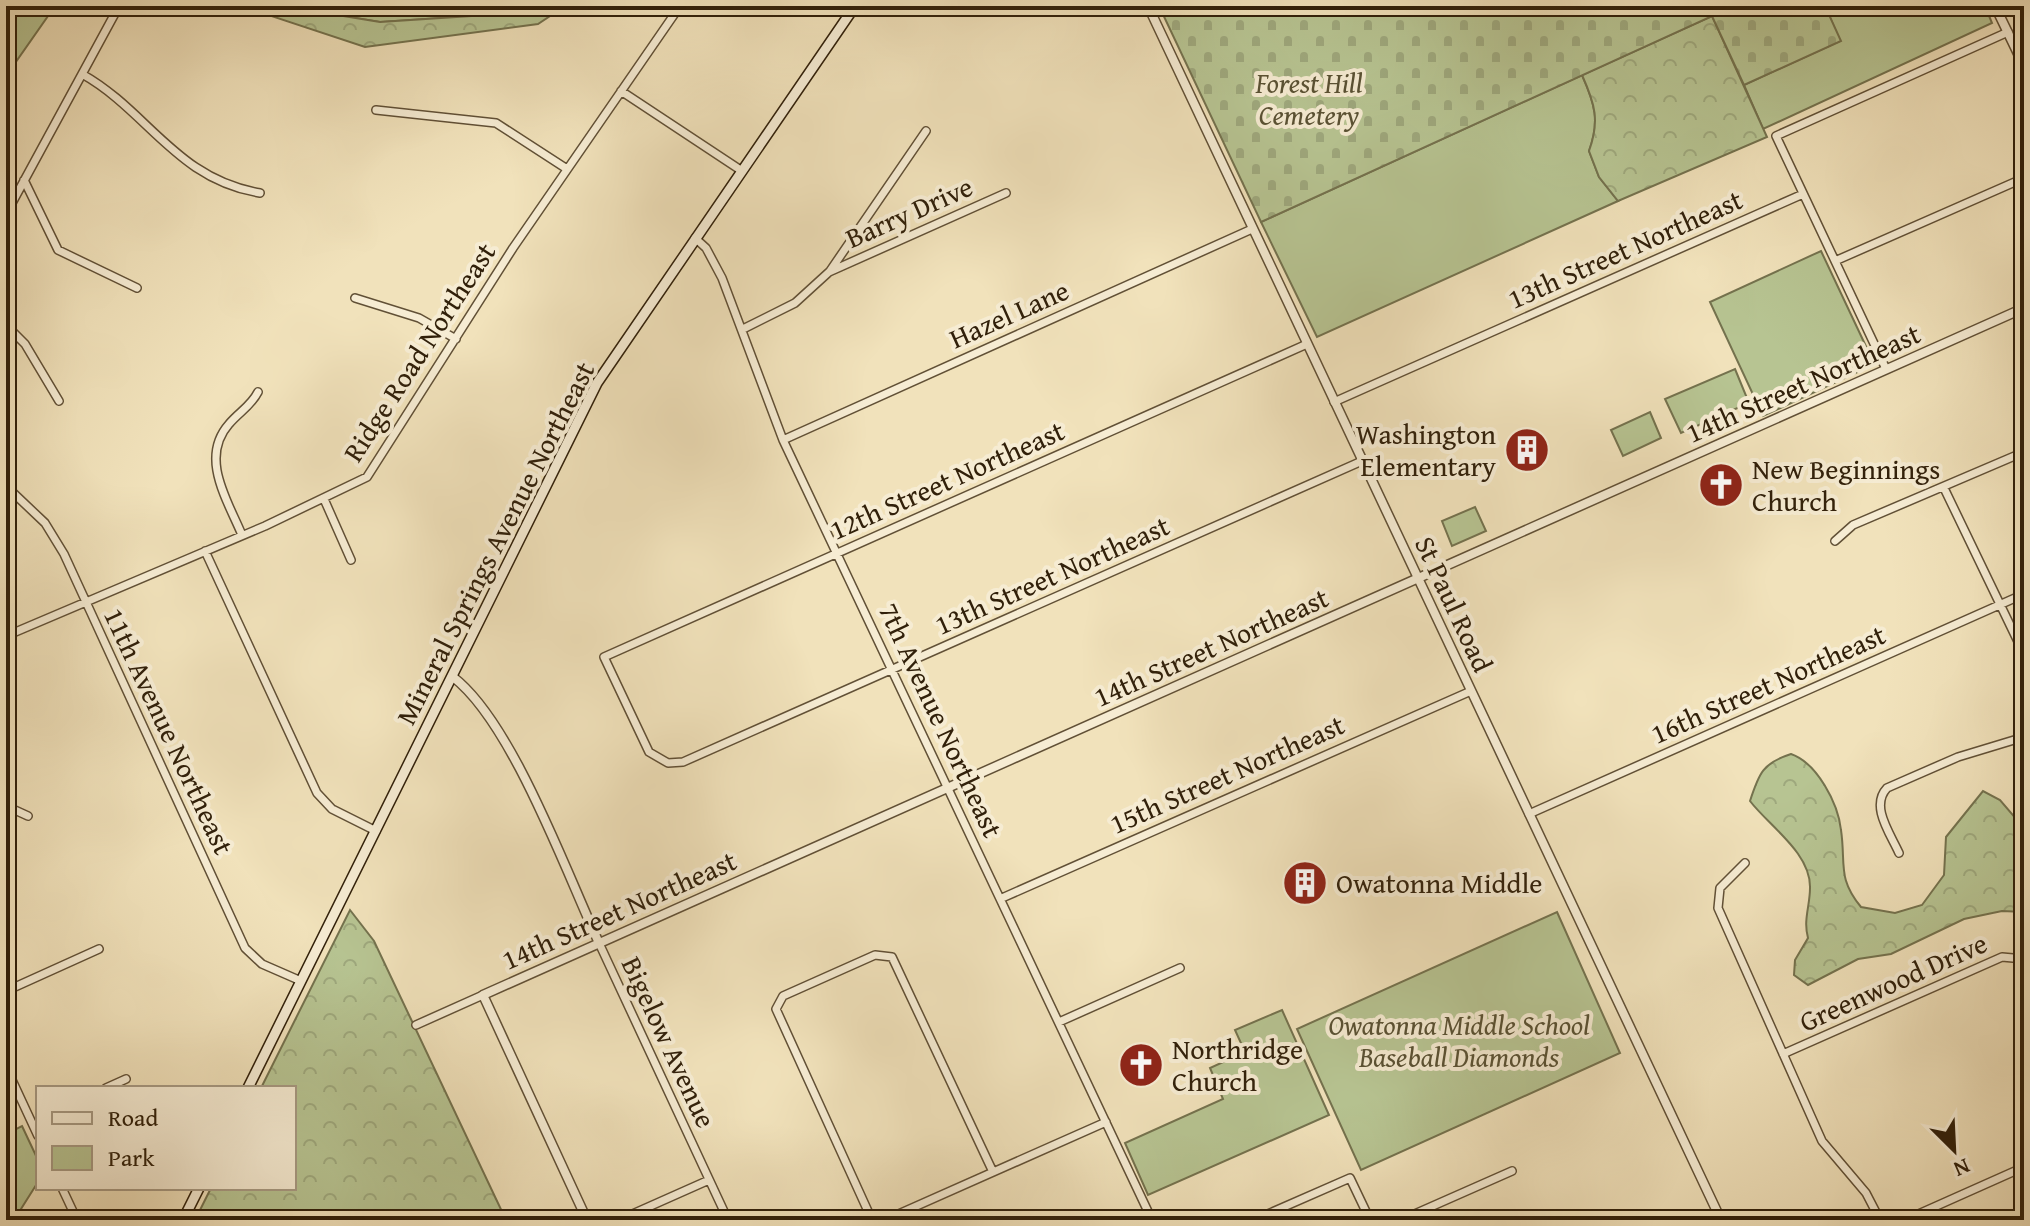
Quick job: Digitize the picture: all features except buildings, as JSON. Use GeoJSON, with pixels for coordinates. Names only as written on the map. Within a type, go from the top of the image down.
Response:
{"type":"FeatureCollection","features":[{"type":"Feature","properties":{"kind":"main road","name":"Mineral Springs Avenue Northeast"},"geometry":{"type":"LineString","coordinates":[[249,1086],[597,383],[855,6]]}},
{"type":"Feature","properties":{"kind":"main road"},"geometry":{"type":"LineString","coordinates":[[183,1220],[198,1190]]}},
{"type":"Feature","properties":{"kind":"street"},"geometry":{"type":"LineString","coordinates":[[6,214],[119,6]]}},
{"type":"Feature","properties":{"kind":"street","name":"Ridge Road Northeast"},"geometry":{"type":"LineString","coordinates":[[6,636],[358,484],[374,469],[567,169],[680,6]]}},
{"type":"Feature","properties":{"kind":"street","name":"St Paul Road"},"geometry":{"type":"LineString","coordinates":[[1148,6],[1721,1220]]}},
{"type":"Feature","properties":{"kind":"street"},"geometry":{"type":"LineString","coordinates":[[1995,6],[2024,66]]}},
{"type":"Feature","properties":{"kind":"street"},"geometry":{"type":"LineString","coordinates":[[1886,369],[1776,136],[2008,32]]}},
{"type":"Feature","properties":{"kind":"street"},"geometry":{"type":"LineString","coordinates":[[82,74],[112,93],[158,140],[198,170],[219,183],[260,193]]}},
{"type":"Feature","properties":{"kind":"street"},"geometry":{"type":"LineString","coordinates":[[621,91],[742,171]]}},
{"type":"Feature","properties":{"kind":"street"},"geometry":{"type":"LineString","coordinates":[[376,110],[496,123],[567,169]]}},
{"type":"Feature","properties":{"kind":"street","name":"Barry Drive"},"geometry":{"type":"LineString","coordinates":[[743,329],[795,303],[829,272],[926,131]]}},
{"type":"Feature","properties":{"kind":"street"},"geometry":{"type":"LineString","coordinates":[[1835,261],[2024,178]]}},
{"type":"Feature","properties":{"kind":"street"},"geometry":{"type":"LineString","coordinates":[[24,180],[58,250],[137,288]]}},
{"type":"Feature","properties":{"kind":"street","name":"Barry Drive"},"geometry":{"type":"LineString","coordinates":[[829,272],[1006,193]]}},
{"type":"Feature","properties":{"kind":"street","name":"13th Street Northeast"},"geometry":{"type":"LineString","coordinates":[[1334,402],[1803,194]]}},
{"type":"Feature","properties":{"kind":"street","name":"Hazel Lane"},"geometry":{"type":"LineString","coordinates":[[783,440],[1252,229]]}},
{"type":"Feature","properties":{"kind":"street","name":"7th Avenue Northeast"},"geometry":{"type":"LineString","coordinates":[[695,238],[706,248],[743,329],[783,440],[1152,1220]]}},
{"type":"Feature","properties":{"kind":"street"},"geometry":{"type":"LineString","coordinates":[[355,298],[419,318],[456,339]]}},
{"type":"Feature","properties":{"kind":"street","name":"14th Street Northeast"},"geometry":{"type":"LineString","coordinates":[[416,1025],[2024,308]]}},
{"type":"Feature","properties":{"kind":"street"},"geometry":{"type":"LineString","coordinates":[[6,325],[25,344],[59,401]]}},
{"type":"Feature","properties":{"kind":"street","name":"12th Street Northeast"},"geometry":{"type":"LineString","coordinates":[[672,764],[649,752],[604,657],[1307,344]]}},
{"type":"Feature","properties":{"kind":"street"},"geometry":{"type":"LineString","coordinates":[[242,535],[217,476],[215,456],[221,434],[252,403],[258,392]]}},
{"type":"Feature","properties":{"kind":"street"},"geometry":{"type":"LineString","coordinates":[[1835,541],[1853,525],[2024,452]]}},
{"type":"Feature","properties":{"kind":"street","name":"13th Street Northeast"},"geometry":{"type":"LineString","coordinates":[[672,764],[683,762],[1362,461]]}},
{"type":"Feature","properties":{"kind":"street","name":"11th Avenue Northeast"},"geometry":{"type":"LineString","coordinates":[[6,486],[33,509],[55,538],[245,948],[262,964],[301,981]]}},
{"type":"Feature","properties":{"kind":"street"},"geometry":{"type":"LineString","coordinates":[[1944,488],[2024,654]]}},
{"type":"Feature","properties":{"kind":"street"},"geometry":{"type":"LineString","coordinates":[[324,499],[351,560]]}},
{"type":"Feature","properties":{"kind":"street"},"geometry":{"type":"LineString","coordinates":[[205,551],[317,793],[332,809],[376,831]]}},
{"type":"Feature","properties":{"kind":"street","name":"16th Street Northeast"},"geometry":{"type":"LineString","coordinates":[[1529,814],[2024,594]]}},
{"type":"Feature","properties":{"kind":"street","name":"Bigelow Avenue"},"geometry":{"type":"LineString","coordinates":[[453,677],[483,705],[505,741],[728,1220]]}},
{"type":"Feature","properties":{"kind":"street","name":"15th Street Northeast"},"geometry":{"type":"LineString","coordinates":[[1002,898],[1471,691]]}},
{"type":"Feature","properties":{"kind":"street"},"geometry":{"type":"LineString","coordinates":[[1899,853],[1879,804],[1887,788],[1958,757],[2024,737]]}},
{"type":"Feature","properties":{"kind":"street"},"geometry":{"type":"LineString","coordinates":[[6,806],[28,816]]}},
{"type":"Feature","properties":{"kind":"street"},"geometry":{"type":"LineString","coordinates":[[1745,863],[1720,888],[1716,901],[1783,1054]]}},
{"type":"Feature","properties":{"kind":"street"},"geometry":{"type":"LineString","coordinates":[[6,991],[99,949]]}},
{"type":"Feature","properties":{"kind":"street"},"geometry":{"type":"LineString","coordinates":[[872,1220],[777,1015],[777,1004],[783,996],[875,955],[892,957],[993,1172]]}},
{"type":"Feature","properties":{"kind":"street","name":"Greenwood Drive"},"geometry":{"type":"LineString","coordinates":[[1880,1220],[1866,1193],[1822,1141],[1783,1054],[2002,957],[2024,959]]}},
{"type":"Feature","properties":{"kind":"street"},"geometry":{"type":"LineString","coordinates":[[1059,1022],[1180,968]]}},
{"type":"Feature","properties":{"kind":"street"},"geometry":{"type":"LineString","coordinates":[[483,995],[587,1220]]}},
{"type":"Feature","properties":{"kind":"street"},"geometry":{"type":"LineString","coordinates":[[6,1067],[35,1120]]}},
{"type":"Feature","properties":{"kind":"street"},"geometry":{"type":"LineString","coordinates":[[110,1086],[126,1079]]}},
{"type":"Feature","properties":{"kind":"street"},"geometry":{"type":"LineString","coordinates":[[885,1220],[1106,1122]]}},
{"type":"Feature","properties":{"kind":"street"},"geometry":{"type":"LineString","coordinates":[[1905,1220],[2024,1167]]}},
{"type":"Feature","properties":{"kind":"street"},"geometry":{"type":"LineString","coordinates":[[1401,1220],[1512,1171]]}},
{"type":"Feature","properties":{"kind":"street"},"geometry":{"type":"LineString","coordinates":[[1254,1220],[1350,1178],[1370,1220]]}},
{"type":"Feature","properties":{"kind":"street"},"geometry":{"type":"LineString","coordinates":[[619,1220],[709,1180]]}},
{"type":"Feature","properties":{"kind":"street"},"geometry":{"type":"LineString","coordinates":[[63,1190],[77,1220]]}},
{"type":"Feature","properties":{"kind":"green space"},"geometry":{"type":"Polygon","coordinates":[[[6,6],[55,6],[6,76],[6,6]]]}},
{"type":"Feature","properties":{"kind":"green space"},"geometry":{"type":"Polygon","coordinates":[[[241,6],[282,6],[380,22],[518,13],[529,6],[565,6],[538,24],[365,47],[241,6]]]}},
{"type":"Feature","properties":{"kind":"green space"},"geometry":{"type":"Polygon","coordinates":[[[282,6],[529,6],[518,13],[380,22],[282,6]]]}},
{"type":"Feature","properties":{"kind":"green space","name":"Forest Hill Cemetery"},"geometry":{"type":"Polygon","coordinates":[[[1159,6],[1825,6],[1841,41],[1744,85],[1712,16],[1261,222],[1159,6]]]}},
{"type":"Feature","properties":{"kind":"green space"},"geometry":{"type":"Polygon","coordinates":[[[1825,6],[1985,6],[1992,23],[1763,129],[1744,85],[1840,41],[1825,6]]]}},
{"type":"Feature","properties":{"kind":"green space"},"geometry":{"type":"Polygon","coordinates":[[[1712,16],[1767,137],[1618,201],[1599,177],[1589,151],[1595,121],[1582,75],[1712,16]]]}},
{"type":"Feature","properties":{"kind":"green space"},"geometry":{"type":"Polygon","coordinates":[[[1582,75],[1595,121],[1589,151],[1599,177],[1618,201],[1317,337],[1261,222],[1582,75]]]}},
{"type":"Feature","properties":{"kind":"green space"},"geometry":{"type":"Polygon","coordinates":[[[1821,251],[1871,357],[1862,370],[1763,416],[1710,302],[1821,251]]]}},
{"type":"Feature","properties":{"kind":"green space"},"geometry":{"type":"Polygon","coordinates":[[[1735,369],[1749,403],[1681,433],[1665,399],[1735,369]]]}},
{"type":"Feature","properties":{"kind":"green space"},"geometry":{"type":"Polygon","coordinates":[[[1650,412],[1661,438],[1623,456],[1611,430],[1650,412]]]}},
{"type":"Feature","properties":{"kind":"green space"},"geometry":{"type":"Polygon","coordinates":[[[1475,507],[1486,531],[1452,546],[1442,521],[1475,507]]]}},
{"type":"Feature","properties":{"kind":"green space"},"geometry":{"type":"Polygon","coordinates":[[[1791,754],[1809,766],[1831,796],[1841,830],[1845,879],[1861,907],[1895,913],[1922,905],[1944,875],[1946,837],[1983,791],[2000,800],[2024,828],[2024,912],[2002,911],[1964,919],[1891,954],[1858,959],[1808,985],[1794,975],[1795,960],[1808,938],[1808,875],[1804,863],[1788,841],[1750,801],[1763,770],[1791,754]]]}},
{"type":"Feature","properties":{"kind":"green space"},"geometry":{"type":"Polygon","coordinates":[[[350,910],[374,941],[506,1220],[195,1220],[210,1190],[296,1190],[296,1086],[262,1086],[350,910]]]}},
{"type":"Feature","properties":{"kind":"green space","name":"Owatonna Middle School Baseball Diamonds"},"geometry":{"type":"Polygon","coordinates":[[[1557,912],[1620,1053],[1361,1170],[1297,1029],[1557,912]]]}},
{"type":"Feature","properties":{"kind":"green space"},"geometry":{"type":"Polygon","coordinates":[[[1282,1010],[1329,1115],[1148,1195],[1125,1143],[1223,1099],[1210,1068],[1245,1052],[1235,1030],[1282,1010]]]}},
{"type":"Feature","properties":{"kind":"green space"},"geometry":{"type":"Polygon","coordinates":[[[22,1126],[36,1156],[36,1185],[14,1220],[6,1220],[6,1134],[22,1126]]]}},
{"type":"Feature","properties":{"kind":"place","name":"Washington Elementary"},"geometry":{"type":"Point","coordinates":[1527,450]}},
{"type":"Feature","properties":{"kind":"place","name":"New Beginnings Church"},"geometry":{"type":"Point","coordinates":[1721,485]}},
{"type":"Feature","properties":{"kind":"place","name":"Owatonna Middle"},"geometry":{"type":"Point","coordinates":[1305,883]}},
{"type":"Feature","properties":{"kind":"place","name":"Northridge Church"},"geometry":{"type":"Point","coordinates":[1141,1065]}}]}
